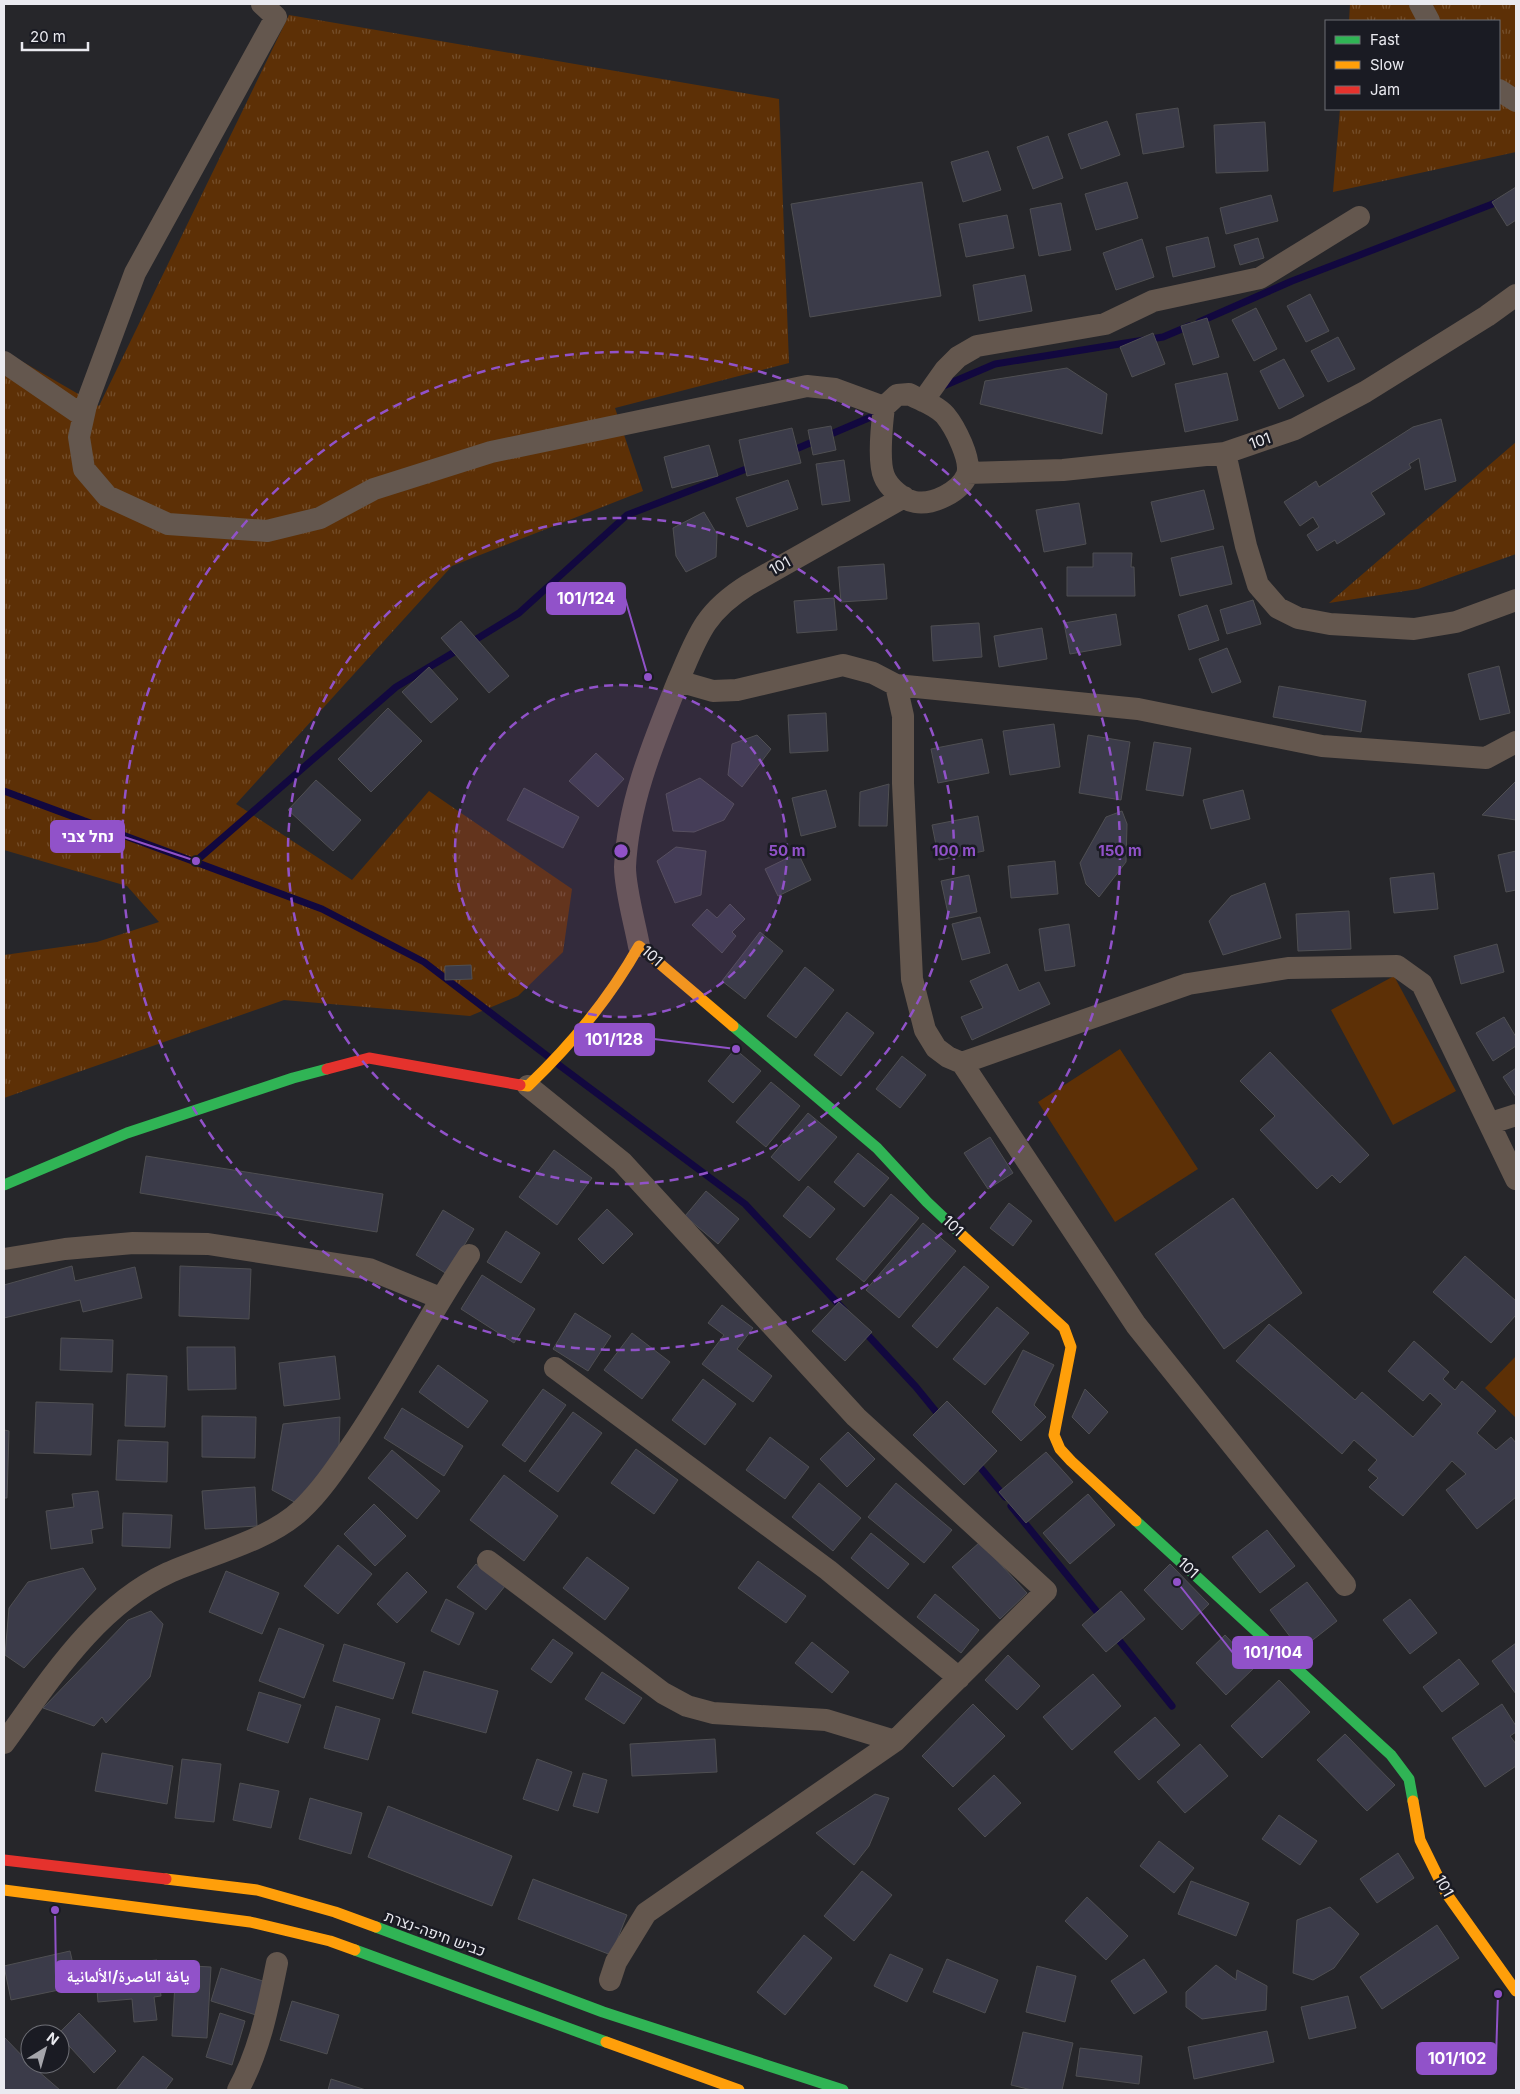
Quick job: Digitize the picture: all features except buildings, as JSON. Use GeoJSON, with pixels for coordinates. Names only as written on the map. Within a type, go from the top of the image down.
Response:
{"type":"FeatureCollection","features":[{"type":"Feature","properties":{"kind":"main road"},"geometry":{"type":"LineString","coordinates":[[4,1185],[127,1133],[294,1078],[369,1058],[528,1086],[589,1025],[617,986],[639,946]]}},
{"type":"Feature","properties":{"kind":"main road","name":"101"},"geometry":{"type":"LineString","coordinates":[[639,946],[877,1148],[934,1208],[1064,1328],[1071,1347],[1054,1436],[1060,1449],[1391,1755],[1409,1779],[1420,1840],[1446,1893],[1516,1991]]}},
{"type":"Feature","properties":{"kind":"main road","name":"כביש חיפה-נצרת"},"geometry":{"type":"LineString","coordinates":[[4,1860],[257,1890],[335,1912],[603,2012],[844,2090]]}},
{"type":"Feature","properties":{"kind":"main road"},"geometry":{"type":"LineString","coordinates":[[4,1890],[250,1922],[330,1941],[739,2090]]}},
{"type":"Feature","properties":{"kind":"street"},"geometry":{"type":"LineString","coordinates":[[262,4],[276,17],[135,273],[83,416],[78,437],[84,469],[107,496],[168,524],[267,531],[320,518],[374,489],[491,452],[807,386],[835,389],[884,407]]}},
{"type":"Feature","properties":{"kind":"street"},"geometry":{"type":"LineString","coordinates":[[1420,4],[1428,20]]}},
{"type":"Feature","properties":{"kind":"street"},"geometry":{"type":"LineString","coordinates":[[1500,91],[1516,101]]}},
{"type":"Feature","properties":{"kind":"street"},"geometry":{"type":"LineString","coordinates":[[923,401],[945,370],[958,357],[977,346],[1105,324],[1153,301],[1260,278],[1359,217]]}},
{"type":"Feature","properties":{"kind":"street","name":"101"},"geometry":{"type":"LineString","coordinates":[[968,473],[1063,470],[1225,453],[1295,428],[1365,392],[1487,316],[1516,295]]}},
{"type":"Feature","properties":{"kind":"street"},"geometry":{"type":"LineString","coordinates":[[4,362],[83,416]]}},
{"type":"Feature","properties":{"kind":"street"},"geometry":{"type":"LineString","coordinates":[[909,394],[923,401],[944,415],[966,455],[968,473],[962,483],[950,493],[935,500],[915,502],[891,488],[883,475],[881,433],[884,407],[897,395],[909,394]]}},
{"type":"Feature","properties":{"kind":"street"},"geometry":{"type":"LineString","coordinates":[[1225,453],[1246,546],[1258,585],[1278,608],[1298,618],[1330,624],[1414,629],[1456,622],[1516,600]]}},
{"type":"Feature","properties":{"kind":"street","name":"101"},"geometry":{"type":"LineString","coordinates":[[639,946],[625,870],[628,830],[638,788],[658,729],[692,648],[706,622],[727,599],[748,585],[904,497]]}},
{"type":"Feature","properties":{"kind":"street"},"geometry":{"type":"LineString","coordinates":[[678,681],[712,691],[737,690],[843,664],[872,673],[896,685],[1138,709],[1322,746],[1486,758],[1516,742]]}},
{"type":"Feature","properties":{"kind":"street"},"geometry":{"type":"LineString","coordinates":[[896,685],[903,716],[903,783],[912,979],[925,1030],[936,1048],[962,1064],[1136,1325],[1345,1585]]}},
{"type":"Feature","properties":{"kind":"street"},"geometry":{"type":"LineString","coordinates":[[962,1064],[1188,984],[1288,968],[1397,966],[1422,984],[1516,1179]]}},
{"type":"Feature","properties":{"kind":"street"},"geometry":{"type":"LineString","coordinates":[[528,1086],[622,1162],[856,1417],[1046,1591],[895,1741],[646,1913],[616,1962],[610,1980]]}},
{"type":"Feature","properties":{"kind":"street"},"geometry":{"type":"LineString","coordinates":[[1490,1123],[1516,1115]]}},
{"type":"Feature","properties":{"kind":"street"},"geometry":{"type":"LineString","coordinates":[[4,1259],[66,1249],[133,1243],[208,1244],[370,1269],[440,1298]]}},
{"type":"Feature","properties":{"kind":"street"},"geometry":{"type":"LineString","coordinates":[[4,1743],[56,1672],[90,1632],[118,1605],[167,1574],[258,1536],[299,1512],[322,1489],[381,1404],[440,1298],[469,1255]]}},
{"type":"Feature","properties":{"kind":"street"},"geometry":{"type":"LineString","coordinates":[[555,1368],[828,1570],[959,1678]]}},
{"type":"Feature","properties":{"kind":"street"},"geometry":{"type":"LineString","coordinates":[[488,1561],[663,1693],[687,1706],[713,1713],[826,1720],[895,1741]]}},
{"type":"Feature","properties":{"kind":"street"},"geometry":{"type":"LineString","coordinates":[[238,2090],[249,2070],[264,2023],[277,1963]]}},
{"type":"Feature","properties":{"kind":"green space"},"geometry":{"type":"Polygon","coordinates":[[[1350,4],[1516,4],[1516,152],[1333,192],[1340,110],[1500,110],[1500,20],[1349,20],[1350,4]]]}},
{"type":"Feature","properties":{"kind":"green space"},"geometry":{"type":"Polygon","coordinates":[[[289,15],[779,99],[789,363],[615,408],[643,491],[452,566],[236,804],[352,880],[429,791],[572,889],[563,952],[518,996],[470,1016],[284,1000],[4,1098],[4,955],[97,942],[159,922],[127,886],[4,850],[4,351],[99,406],[289,15]]]}},
{"type":"Feature","properties":{"kind":"green space"},"geometry":{"type":"Polygon","coordinates":[[[1516,442],[1516,554],[1418,589],[1329,603],[1516,442]]]}},
{"type":"Feature","properties":{"kind":"green space"},"geometry":{"type":"Polygon","coordinates":[[[1394,976],[1456,1091],[1393,1125],[1331,1010],[1394,976]]]}},
{"type":"Feature","properties":{"kind":"green space"},"geometry":{"type":"Polygon","coordinates":[[[1120,1049],[1198,1169],[1115,1222],[1038,1102],[1120,1049]]]}},
{"type":"Feature","properties":{"kind":"green space"},"geometry":{"type":"Polygon","coordinates":[[[1516,1356],[1516,1418],[1485,1388],[1516,1356]]]}},
{"type":"Feature","properties":{"kind":"waterway"},"geometry":{"type":"LineString","coordinates":[[1199,322],[1292,281],[1516,195]]}},
{"type":"Feature","properties":{"kind":"waterway"},"geometry":{"type":"LineString","coordinates":[[941,387],[995,364],[1163,337],[1189,326]]}},
{"type":"Feature","properties":{"kind":"waterway"},"geometry":{"type":"LineString","coordinates":[[789,452],[878,414]]}},
{"type":"Feature","properties":{"kind":"waterway"},"geometry":{"type":"LineString","coordinates":[[470,643],[519,613],[627,515],[754,466]]}},
{"type":"Feature","properties":{"kind":"waterway"},"geometry":{"type":"LineString","coordinates":[[196,861],[396,687],[461,648]]}},
{"type":"Feature","properties":{"kind":"waterway"},"geometry":{"type":"LineString","coordinates":[[4,791],[322,909],[424,962],[550,1058]]}},
{"type":"Feature","properties":{"kind":"waterway"},"geometry":{"type":"LineString","coordinates":[[559,1065],[745,1204],[844,1310]]}},
{"type":"Feature","properties":{"kind":"waterway"},"geometry":{"type":"LineString","coordinates":[[863,1330],[916,1387],[942,1419]]}},
{"type":"Feature","properties":{"kind":"waterway"},"geometry":{"type":"LineString","coordinates":[[975,1461],[1005,1497]]}},
{"type":"Feature","properties":{"kind":"waterway"},"geometry":{"type":"LineString","coordinates":[[1011,1506],[1102,1618]]}},
{"type":"Feature","properties":{"kind":"waterway"},"geometry":{"type":"LineString","coordinates":[[1114,1634],[1172,1706]]}},
{"type":"Feature","properties":{"kind":"traffic: fast"},"geometry":{"type":"LineString","coordinates":[[733,1026],[877,1148],[927,1202],[963,1236]]}},
{"type":"Feature","properties":{"kind":"traffic: fast"},"geometry":{"type":"LineString","coordinates":[[4,1185],[127,1133],[293,1078],[327,1069]]}},
{"type":"Feature","properties":{"kind":"traffic: fast"},"geometry":{"type":"LineString","coordinates":[[1136,1521],[1391,1755],[1409,1779],[1413,1801]]}},
{"type":"Feature","properties":{"kind":"traffic: fast"},"geometry":{"type":"LineString","coordinates":[[376,1927],[603,2012],[843,2090]]}},
{"type":"Feature","properties":{"kind":"traffic: fast"},"geometry":{"type":"LineString","coordinates":[[355,1950],[606,2042]]}},
{"type":"Feature","properties":{"kind":"traffic: slow"},"geometry":{"type":"LineString","coordinates":[[520,1085],[528,1086],[575,1037],[602,1003],[639,946],[733,1026]]}},
{"type":"Feature","properties":{"kind":"traffic: slow"},"geometry":{"type":"LineString","coordinates":[[963,1236],[1064,1328],[1071,1347],[1054,1435],[1060,1449],[1071,1461],[1136,1521]]}},
{"type":"Feature","properties":{"kind":"traffic: slow"},"geometry":{"type":"LineString","coordinates":[[1413,1801],[1420,1840],[1446,1893],[1516,1991]]}},
{"type":"Feature","properties":{"kind":"traffic: slow"},"geometry":{"type":"LineString","coordinates":[[166,1879],[257,1890],[335,1912],[376,1927]]}},
{"type":"Feature","properties":{"kind":"traffic: slow"},"geometry":{"type":"LineString","coordinates":[[4,1890],[250,1922],[330,1941],[355,1950]]}},
{"type":"Feature","properties":{"kind":"traffic: slow"},"geometry":{"type":"LineString","coordinates":[[606,2042],[739,2090]]}},
{"type":"Feature","properties":{"kind":"traffic: jam"},"geometry":{"type":"LineString","coordinates":[[327,1069],[369,1058],[520,1085]]}},
{"type":"Feature","properties":{"kind":"traffic: jam"},"geometry":{"type":"LineString","coordinates":[[4,1860],[166,1879]]}},
{"type":"Feature","properties":{"kind":"place","name":"101/124"},"geometry":{"type":"Point","coordinates":[648,677]}},
{"type":"Feature","properties":{"kind":"place","name":"נחל צבי"},"geometry":{"type":"Point","coordinates":[196,861]}},
{"type":"Feature","properties":{"kind":"place","name":"101/128"},"geometry":{"type":"Point","coordinates":[736,1049]}},
{"type":"Feature","properties":{"kind":"place","name":"101/104"},"geometry":{"type":"Point","coordinates":[1177,1582]}},
{"type":"Feature","properties":{"kind":"place","name":"يافة الناصرة/الألمانية"},"geometry":{"type":"Point","coordinates":[55,1910]}},
{"type":"Feature","properties":{"kind":"place","name":"101/102"},"geometry":{"type":"Point","coordinates":[1498,1994]}}]}
